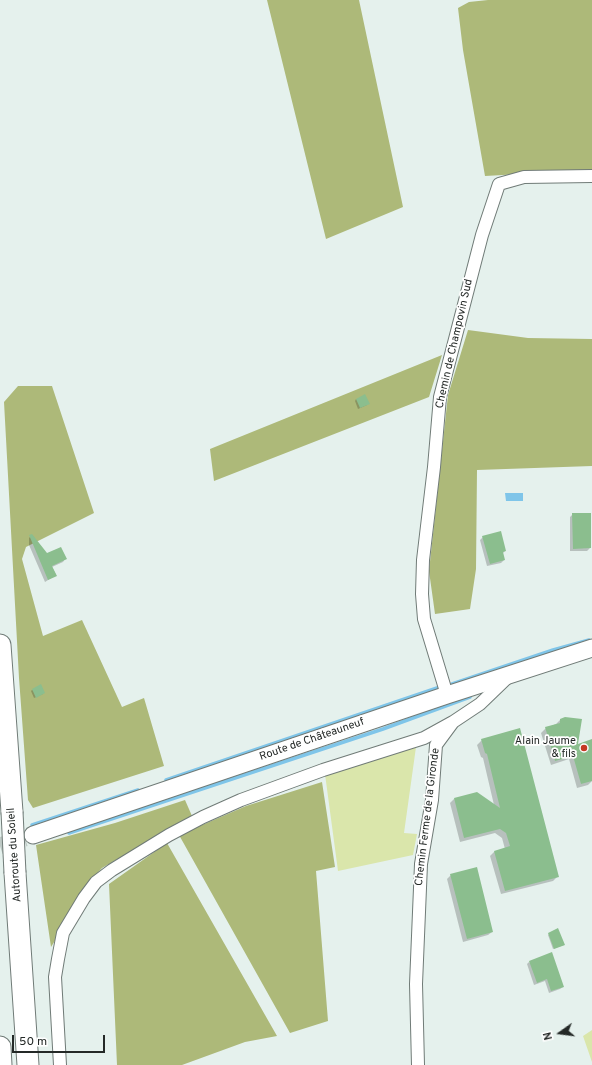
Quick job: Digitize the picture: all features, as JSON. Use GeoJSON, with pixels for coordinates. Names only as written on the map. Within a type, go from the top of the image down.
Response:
{"type":"FeatureCollection","features":[{"type":"Feature","properties":{"kind":"highway","name":"Autoroute du Soleil"},"geometry":{"type":"LineString","coordinates":[[0,645],[28,1065]]}},
{"type":"Feature","properties":{"kind":"highway"},"geometry":{"type":"LineString","coordinates":[[0,1047],[1,1065]]}},
{"type":"Feature","properties":{"kind":"main road","name":"Route de Châteauneuf"},"geometry":{"type":"LineString","coordinates":[[33,835],[554,659],[592,648]]}},
{"type":"Feature","properties":{"kind":"street","name":"Chemin de Champovin Sud"},"geometry":{"type":"LineString","coordinates":[[447,695],[424,619],[422,594],[423,560],[434,467],[440,397],[482,235],[499,184],[524,177],[592,176]]}},
{"type":"Feature","properties":{"kind":"street","name":"Chemin Ferme de la Gironde"},"geometry":{"type":"LineString","coordinates":[[418,1065],[416,984],[421,864],[432,800],[436,745],[453,722],[480,704],[511,674]]}},
{"type":"Feature","properties":{"kind":"street"},"geometry":{"type":"LineString","coordinates":[[60,1065],[56,977],[59,952],[64,933],[84,898],[96,882],[112,870],[169,835],[240,800],[323,770],[424,738],[453,722]]}},
{"type":"Feature","properties":{"kind":"green space"},"geometry":{"type":"Polygon","coordinates":[[[267,0],[359,0],[403,207],[326,239],[267,0]]]}},
{"type":"Feature","properties":{"kind":"green space"},"geometry":{"type":"Polygon","coordinates":[[[488,0],[592,0],[592,170],[485,176],[463,50],[458,8],[469,2],[488,0]]]}},
{"type":"Feature","properties":{"kind":"green space"},"geometry":{"type":"Polygon","coordinates":[[[468,330],[528,338],[592,339],[592,466],[477,470],[476,569],[470,609],[435,614],[429,571],[448,395],[468,330]]]}},
{"type":"Feature","properties":{"kind":"green space"},"geometry":{"type":"Polygon","coordinates":[[[442,355],[429,397],[214,481],[210,449],[442,355]]]}},
{"type":"Feature","properties":{"kind":"green space"},"geometry":{"type":"Polygon","coordinates":[[[18,386],[52,386],[94,513],[26,547],[22,559],[43,636],[82,620],[122,707],[144,698],[164,766],[33,808],[28,800],[19,678],[4,402],[18,386]]]}},
{"type":"Feature","properties":{"kind":"green space"},"geometry":{"type":"Polygon","coordinates":[[[416,747],[404,833],[417,834],[413,855],[338,871],[325,774],[416,747]]]}},
{"type":"Feature","properties":{"kind":"green space"},"geometry":{"type":"Polygon","coordinates":[[[322,782],[335,867],[316,871],[328,1021],[290,1033],[179,835],[246,806],[322,782]]]}},
{"type":"Feature","properties":{"kind":"green space"},"geometry":{"type":"Polygon","coordinates":[[[185,800],[192,816],[102,868],[91,880],[51,947],[36,845],[115,823],[185,800]]]}},
{"type":"Feature","properties":{"kind":"green space"},"geometry":{"type":"Polygon","coordinates":[[[167,843],[277,1036],[245,1042],[182,1065],[117,1065],[109,884],[167,843]]]}},
{"type":"Feature","properties":{"kind":"green space"},"geometry":{"type":"Polygon","coordinates":[[[592,1030],[592,1062],[583,1036],[592,1030]]]}},
{"type":"Feature","properties":{"kind":"water"},"geometry":{"type":"Polygon","coordinates":[[[505,493],[523,493],[523,501],[506,501],[505,493]]]}},
{"type":"Feature","properties":{"kind":"building"},"geometry":{"type":"Polygon","coordinates":[[[365,394],[370,404],[360,408],[356,399],[365,394]]]}},
{"type":"Feature","properties":{"kind":"building"},"geometry":{"type":"Polygon","coordinates":[[[572,513],[591,513],[591,548],[573,549],[572,513]]]}},
{"type":"Feature","properties":{"kind":"building"},"geometry":{"type":"Polygon","coordinates":[[[501,531],[506,551],[503,552],[505,560],[490,564],[482,536],[501,531]]]}},
{"type":"Feature","properties":{"kind":"building"},"geometry":{"type":"Polygon","coordinates":[[[32,534],[47,553],[61,547],[67,559],[52,566],[57,576],[48,580],[29,535],[32,534]]]}},
{"type":"Feature","properties":{"kind":"building"},"geometry":{"type":"Polygon","coordinates":[[[41,684],[45,693],[36,698],[32,689],[41,684]]]}},
{"type":"Feature","properties":{"kind":"building","name":"Alain Jaume & fils"},"geometry":{"type":"Polygon","coordinates":[[[565,717],[582,719],[578,744],[592,739],[592,781],[581,784],[573,756],[555,761],[545,727],[560,723],[560,719],[565,717]]]}},
{"type":"Feature","properties":{"kind":"building"},"geometry":{"type":"Polygon","coordinates":[[[520,728],[559,877],[505,891],[494,851],[510,846],[506,833],[500,829],[464,838],[454,798],[477,792],[500,808],[487,754],[485,753],[481,739],[520,728]]]}},
{"type":"Feature","properties":{"kind":"building"},"geometry":{"type":"Polygon","coordinates":[[[477,867],[493,932],[467,939],[450,874],[477,867]]]}},
{"type":"Feature","properties":{"kind":"building"},"geometry":{"type":"Polygon","coordinates":[[[558,928],[565,945],[554,949],[548,933],[558,928]]]}},
{"type":"Feature","properties":{"kind":"building"},"geometry":{"type":"Polygon","coordinates":[[[552,952],[564,987],[551,991],[547,979],[537,983],[529,961],[552,952]]]}},
{"type":"Feature","properties":{"kind":"waterway"},"geometry":{"type":"LineString","coordinates":[[452,684],[553,650],[589,640]]}},
{"type":"Feature","properties":{"kind":"waterway"},"geometry":{"type":"LineString","coordinates":[[166,780],[437,688]]}},
{"type":"Feature","properties":{"kind":"waterway"},"geometry":{"type":"LineString","coordinates":[[69,833],[383,729],[470,697]]}},
{"type":"Feature","properties":{"kind":"waterway"},"geometry":{"type":"LineString","coordinates":[[32,825],[138,790]]}},
{"type":"Feature","properties":{"kind":"tunnel"},"geometry":{"type":"LineString","coordinates":[[0,846],[25,838]]}},
{"type":"Feature","properties":{"kind":"place","name":"Alain Jaume & fils"},"geometry":{"type":"Point","coordinates":[584,748]}}]}
